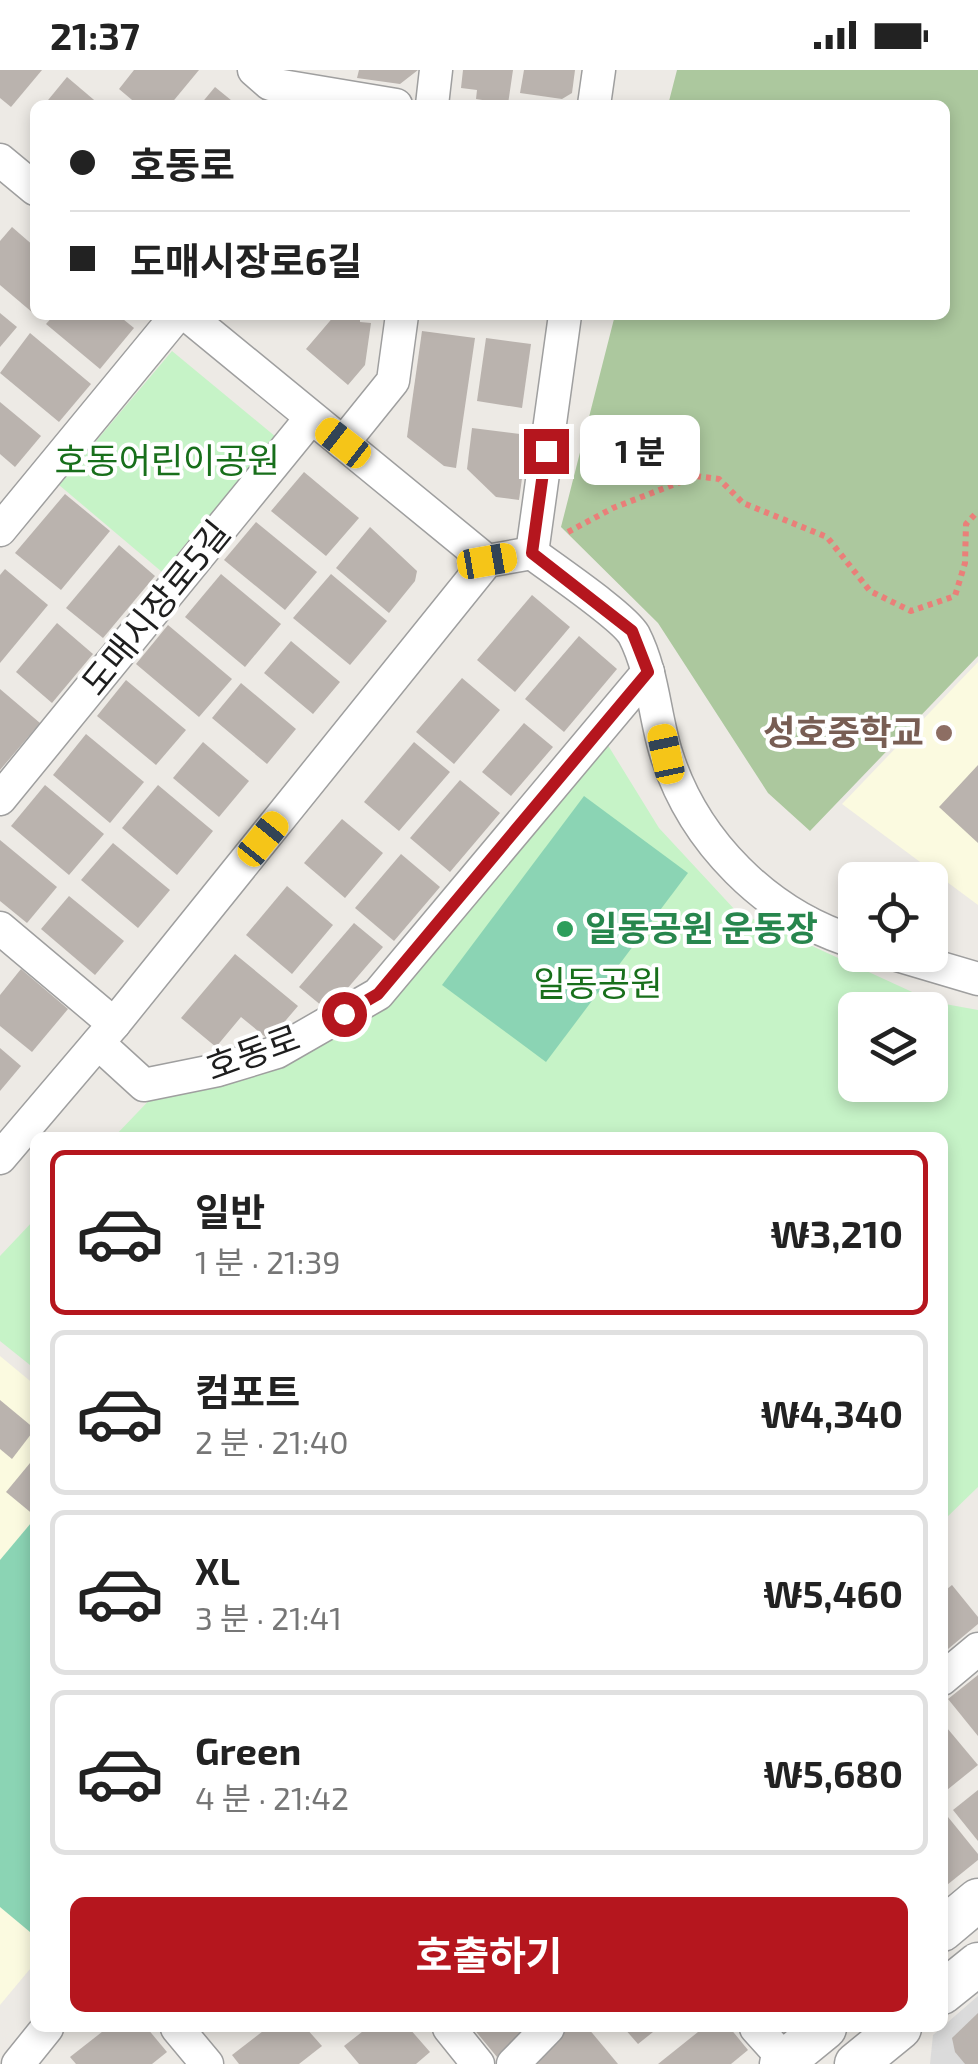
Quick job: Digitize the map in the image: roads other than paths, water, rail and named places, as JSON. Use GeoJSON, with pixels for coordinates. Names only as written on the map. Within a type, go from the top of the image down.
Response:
{"type":"FeatureCollection","features":[{"type":"Feature","properties":{"kind":"street"},"geometry":{"type":"LineString","coordinates":[[433,100],[436,70]]}},
{"type":"Feature","properties":{"kind":"street"},"geometry":{"type":"LineString","coordinates":[[595,100],[599,70]]}},
{"type":"Feature","properties":{"kind":"street"},"geometry":{"type":"LineString","coordinates":[[266,82],[368,100]]}},
{"type":"Feature","properties":{"kind":"street"},"geometry":{"type":"LineString","coordinates":[[0,530],[173,320]]}},
{"type":"Feature","properties":{"kind":"street"},"geometry":{"type":"LineString","coordinates":[[193,320],[487,561]]}},
{"type":"Feature","properties":{"kind":"street"},"geometry":{"type":"LineString","coordinates":[[343,443],[393,382],[401,320]]}},
{"type":"Feature","properties":{"kind":"street"},"geometry":{"type":"LineString","coordinates":[[545,545],[565,320]]}},
{"type":"Feature","properties":{"kind":"street","name":"도매시장로5길"},"geometry":{"type":"LineString","coordinates":[[0,799],[311,418]]}},
{"type":"Feature","properties":{"kind":"street"},"geometry":{"type":"LineString","coordinates":[[0,1158],[106,1034],[487,561],[545,545]]}},
{"type":"Feature","properties":{"kind":"street"},"geometry":{"type":"LineString","coordinates":[[545,545],[632,631],[648,672],[666,754],[697,825],[770,899],[838,933]]}},
{"type":"Feature","properties":{"kind":"street","name":"호동로"},"geometry":{"type":"LineString","coordinates":[[106,1034],[144,1085],[218,1070],[277,1052],[378,994],[648,672]]}},
{"type":"Feature","properties":{"kind":"street"},"geometry":{"type":"LineString","coordinates":[[0,928],[106,1034]]}},
{"type":"Feature","properties":{"kind":"street"},"geometry":{"type":"LineString","coordinates":[[948,970],[978,979]]}},
{"type":"Feature","properties":{"kind":"street"},"geometry":{"type":"LineString","coordinates":[[948,1674],[978,1650]]}},
{"type":"Feature","properties":{"kind":"street"},"geometry":{"type":"LineString","coordinates":[[948,1925],[978,1900]]}},
{"type":"Feature","properties":{"kind":"street"},"geometry":{"type":"LineString","coordinates":[[948,1988],[978,1964]]}},
{"type":"Feature","properties":{"kind":"street"},"geometry":{"type":"LineString","coordinates":[[18,2064],[45,2032]]}},
{"type":"Feature","properties":{"kind":"street"},"geometry":{"type":"LineString","coordinates":[[180,2032],[206,2064]]}},
{"type":"Feature","properties":{"kind":"street"},"geometry":{"type":"LineString","coordinates":[[451,2032],[478,2064]]}},
{"type":"Feature","properties":{"kind":"street"},"geometry":{"type":"LineString","coordinates":[[512,2064],[544,2032]]}},
{"type":"Feature","properties":{"kind":"street"},"geometry":{"type":"LineString","coordinates":[[759,2032],[783,2062],[820,2032]]}},
{"type":"Feature","properties":{"kind":"place","name":"성호중학교"},"geometry":{"type":"Point","coordinates":[944,733]}},
{"type":"Feature","properties":{"kind":"place","name":"일동공원 운동장"},"geometry":{"type":"Point","coordinates":[565,929]}},
{"type":"Feature","properties":{"kind":"park label","name":"호동어린이공원"},"geometry":{"type":"Point","coordinates":[167,461]}},
{"type":"Feature","properties":{"kind":"park label","name":"일동공원"},"geometry":{"type":"Point","coordinates":[598,984]}}]}
